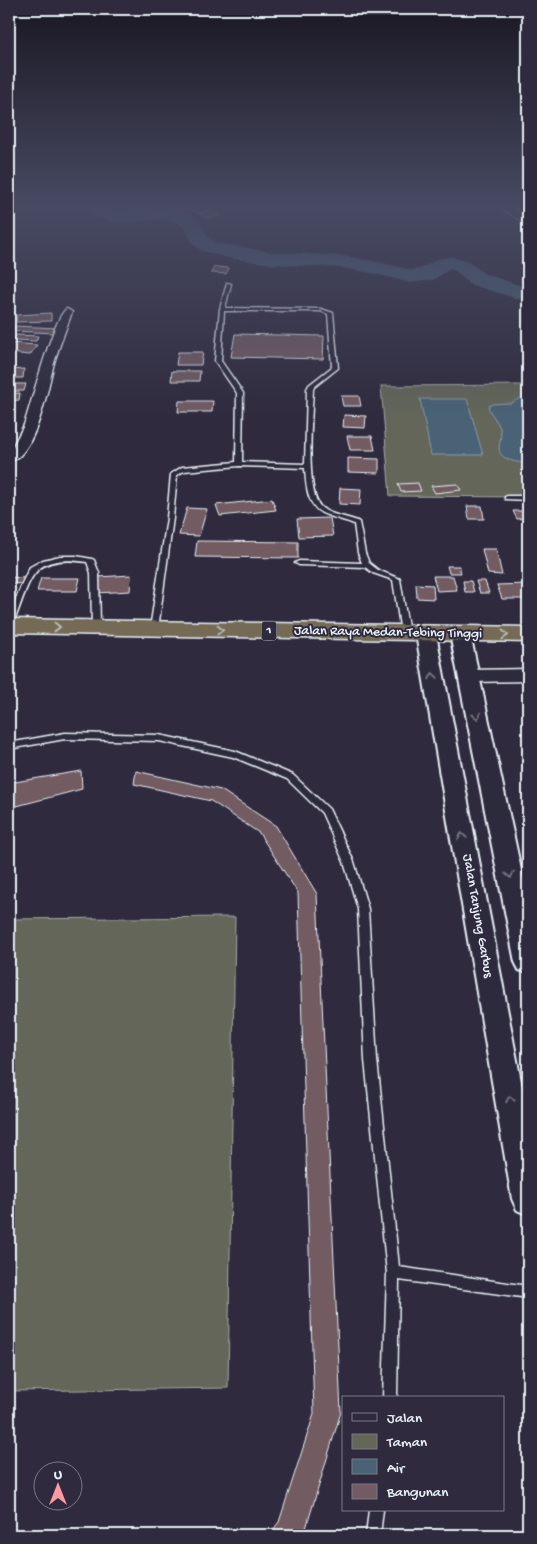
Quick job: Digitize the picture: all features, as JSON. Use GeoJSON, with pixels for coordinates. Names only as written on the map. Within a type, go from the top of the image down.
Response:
{"type":"FeatureCollection","features":[{"type":"Feature","properties":{"kind":"highway","name":"Jalan Raya Medan-Tebing Tinggi"},"geometry":{"type":"LineString","coordinates":[[9,625],[420,639],[528,650]]}},
{"type":"Feature","properties":{"kind":"highway","name":"Jalan Raya Medan-Tebing Tinggi"},"geometry":{"type":"LineString","coordinates":[[461,642],[528,635]]}},
{"type":"Feature","properties":{"kind":"highway","name":"Jalan Raya Medan-Tebing Tinggi"},"geometry":{"type":"LineString","coordinates":[[9,643],[420,639]]}},
{"type":"Feature","properties":{"kind":"street"},"geometry":{"type":"LineString","coordinates":[[9,458],[20,448],[37,406],[52,352],[67,312]]}},
{"type":"Feature","properties":{"kind":"street","name":"Jalan Tanjung Garbus"},"geometry":{"type":"LineString","coordinates":[[420,639],[528,1199]]}},
{"type":"Feature","properties":{"kind":"street"},"geometry":{"type":"LineString","coordinates":[[461,642],[528,962]]}},
{"type":"Feature","properties":{"kind":"street"},"geometry":{"type":"LineString","coordinates":[[468,676],[528,675]]}},
{"type":"Feature","properties":{"kind":"lane"},"geometry":{"type":"LineString","coordinates":[[229,284],[222,309],[218,361],[240,393],[239,464]]}},
{"type":"Feature","properties":{"kind":"lane"},"geometry":{"type":"LineString","coordinates":[[222,309],[321,310],[330,313],[335,368],[311,386],[310,389],[307,466],[314,502],[324,512],[358,523],[362,554],[367,564],[371,569],[396,579],[420,639]]}},
{"type":"Feature","properties":{"kind":"lane"},"geometry":{"type":"LineString","coordinates":[[154,629],[170,518],[174,474],[182,469],[239,464],[307,466]]}},
{"type":"Feature","properties":{"kind":"lane"},"geometry":{"type":"LineString","coordinates":[[507,498],[528,498]]}},
{"type":"Feature","properties":{"kind":"lane"},"geometry":{"type":"LineString","coordinates":[[9,625],[34,569],[49,561],[67,556],[90,560],[93,566],[95,573],[96,628]]}},
{"type":"Feature","properties":{"kind":"lane"},"geometry":{"type":"LineString","coordinates":[[299,563],[367,564]]}},
{"type":"Feature","properties":{"kind":"lane"},"geometry":{"type":"LineString","coordinates":[[9,746],[65,736],[159,738],[236,754],[290,777],[326,811],[350,862],[363,909],[371,1060],[393,1273],[390,1396]]}},
{"type":"Feature","properties":{"kind":"lane"},"geometry":{"type":"LineString","coordinates":[[393,1273],[528,1292]]}},
{"type":"Feature","properties":{"kind":"lane"},"geometry":{"type":"LineString","coordinates":[[372,1535],[376,1512]]}},
{"type":"Feature","properties":{"kind":"green space"},"geometry":{"type":"Polygon","coordinates":[[[528,385],[528,497],[390,496],[381,386],[528,385]]]}},
{"type":"Feature","properties":{"kind":"green space"},"geometry":{"type":"Polygon","coordinates":[[[235,917],[228,1388],[9,1391],[9,919],[235,917]]]}},
{"type":"Feature","properties":{"kind":"water"},"geometry":{"type":"Polygon","coordinates":[[[528,394],[528,464],[502,456],[499,448],[500,428],[488,407],[492,404],[511,403],[528,394]]]}},
{"type":"Feature","properties":{"kind":"water"},"geometry":{"type":"Polygon","coordinates":[[[420,399],[467,399],[483,455],[431,455],[420,399]]]}},
{"type":"Feature","properties":{"kind":"building"},"geometry":{"type":"Polygon","coordinates":[[[51,313],[51,321],[16,322],[17,315],[51,313]]]}},
{"type":"Feature","properties":{"kind":"building"},"geometry":{"type":"Polygon","coordinates":[[[15,326],[58,328],[55,333],[12,331],[15,326]]]}},
{"type":"Feature","properties":{"kind":"building"},"geometry":{"type":"Polygon","coordinates":[[[235,334],[324,336],[323,359],[231,357],[235,334]]]}},
{"type":"Feature","properties":{"kind":"building"},"geometry":{"type":"Polygon","coordinates":[[[16,335],[38,336],[36,341],[13,340],[16,335]]]}},
{"type":"Feature","properties":{"kind":"building"},"geometry":{"type":"Polygon","coordinates":[[[9,343],[37,345],[30,355],[9,353],[9,343]]]}},
{"type":"Feature","properties":{"kind":"building"},"geometry":{"type":"Polygon","coordinates":[[[178,352],[203,352],[201,365],[176,365],[178,352]]]}},
{"type":"Feature","properties":{"kind":"building"},"geometry":{"type":"Polygon","coordinates":[[[24,369],[23,378],[9,378],[9,370],[24,369]]]}},
{"type":"Feature","properties":{"kind":"building"},"geometry":{"type":"Polygon","coordinates":[[[172,371],[200,371],[199,381],[171,381],[172,371]]]}},
{"type":"Feature","properties":{"kind":"building"},"geometry":{"type":"Polygon","coordinates":[[[9,384],[26,384],[24,391],[9,391],[9,384]]]}},
{"type":"Feature","properties":{"kind":"building"},"geometry":{"type":"Polygon","coordinates":[[[20,393],[19,400],[9,401],[9,394],[20,393]]]}},
{"type":"Feature","properties":{"kind":"building"},"geometry":{"type":"Polygon","coordinates":[[[341,396],[359,396],[361,406],[343,406],[341,396]]]}},
{"type":"Feature","properties":{"kind":"building"},"geometry":{"type":"Polygon","coordinates":[[[179,401],[213,401],[212,412],[178,412],[179,401]]]}},
{"type":"Feature","properties":{"kind":"building"},"geometry":{"type":"Polygon","coordinates":[[[344,415],[366,416],[365,428],[343,427],[344,415]]]}},
{"type":"Feature","properties":{"kind":"building"},"geometry":{"type":"Polygon","coordinates":[[[347,436],[372,436],[375,450],[350,450],[347,436]]]}},
{"type":"Feature","properties":{"kind":"building"},"geometry":{"type":"Polygon","coordinates":[[[348,458],[379,459],[379,473],[348,472],[348,458]]]}},
{"type":"Feature","properties":{"kind":"building"},"geometry":{"type":"Polygon","coordinates":[[[418,483],[421,491],[401,492],[398,484],[418,483]]]}},
{"type":"Feature","properties":{"kind":"building"},"geometry":{"type":"Polygon","coordinates":[[[457,484],[461,490],[435,493],[431,486],[457,484]]]}},
{"type":"Feature","properties":{"kind":"building"},"geometry":{"type":"Polygon","coordinates":[[[340,488],[361,489],[360,505],[339,504],[340,488]]]}},
{"type":"Feature","properties":{"kind":"building"},"geometry":{"type":"Polygon","coordinates":[[[272,499],[276,510],[220,516],[216,505],[272,499]]]}},
{"type":"Feature","properties":{"kind":"building"},"geometry":{"type":"Polygon","coordinates":[[[467,506],[482,506],[484,519],[469,519],[467,506]]]}},
{"type":"Feature","properties":{"kind":"building"},"geometry":{"type":"Polygon","coordinates":[[[187,508],[207,509],[199,536],[179,535],[187,508]]]}},
{"type":"Feature","properties":{"kind":"building"},"geometry":{"type":"Polygon","coordinates":[[[513,511],[527,511],[528,518],[517,519],[513,511]]]}},
{"type":"Feature","properties":{"kind":"building"},"geometry":{"type":"Polygon","coordinates":[[[330,518],[333,536],[299,537],[297,519],[330,518]]]}},
{"type":"Feature","properties":{"kind":"building"},"geometry":{"type":"Polygon","coordinates":[[[197,541],[298,542],[298,558],[195,557],[197,541]]]}},
{"type":"Feature","properties":{"kind":"building"},"geometry":{"type":"Polygon","coordinates":[[[482,549],[496,549],[502,575],[488,574],[482,549]]]}},
{"type":"Feature","properties":{"kind":"building"},"geometry":{"type":"Polygon","coordinates":[[[447,566],[459,566],[461,573],[449,573],[447,566]]]}},
{"type":"Feature","properties":{"kind":"building"},"geometry":{"type":"Polygon","coordinates":[[[131,575],[130,591],[97,593],[98,577],[131,575]]]}},
{"type":"Feature","properties":{"kind":"building"},"geometry":{"type":"Polygon","coordinates":[[[433,576],[453,576],[457,590],[437,591],[433,576]]]}},
{"type":"Feature","properties":{"kind":"building"},"geometry":{"type":"Polygon","coordinates":[[[9,577],[25,578],[23,584],[9,583],[9,577]]]}},
{"type":"Feature","properties":{"kind":"building"},"geometry":{"type":"Polygon","coordinates":[[[41,578],[80,578],[77,591],[37,591],[41,578]]]}},
{"type":"Feature","properties":{"kind":"building"},"geometry":{"type":"Polygon","coordinates":[[[463,581],[471,581],[474,592],[465,592],[463,581]]]}},
{"type":"Feature","properties":{"kind":"building"},"geometry":{"type":"Polygon","coordinates":[[[476,581],[485,581],[489,593],[480,593],[476,581]]]}},
{"type":"Feature","properties":{"kind":"building"},"geometry":{"type":"Polygon","coordinates":[[[416,584],[433,585],[434,599],[417,598],[416,584]]]}},
{"type":"Feature","properties":{"kind":"building"},"geometry":{"type":"Polygon","coordinates":[[[528,584],[528,599],[502,599],[497,585],[528,584]]]}},
{"type":"Feature","properties":{"kind":"building"},"geometry":{"type":"Polygon","coordinates":[[[81,771],[82,789],[9,808],[9,783],[81,771]]]}},
{"type":"Feature","properties":{"kind":"building"},"geometry":{"type":"Polygon","coordinates":[[[136,771],[221,790],[276,826],[317,894],[341,1412],[304,1535],[269,1535],[279,1522],[314,1414],[298,893],[259,833],[211,801],[134,784],[136,771]]]}},
{"type":"Feature","properties":{"kind":"waterway"},"geometry":{"type":"LineString","coordinates":[[475,277],[528,295]]}}]}
